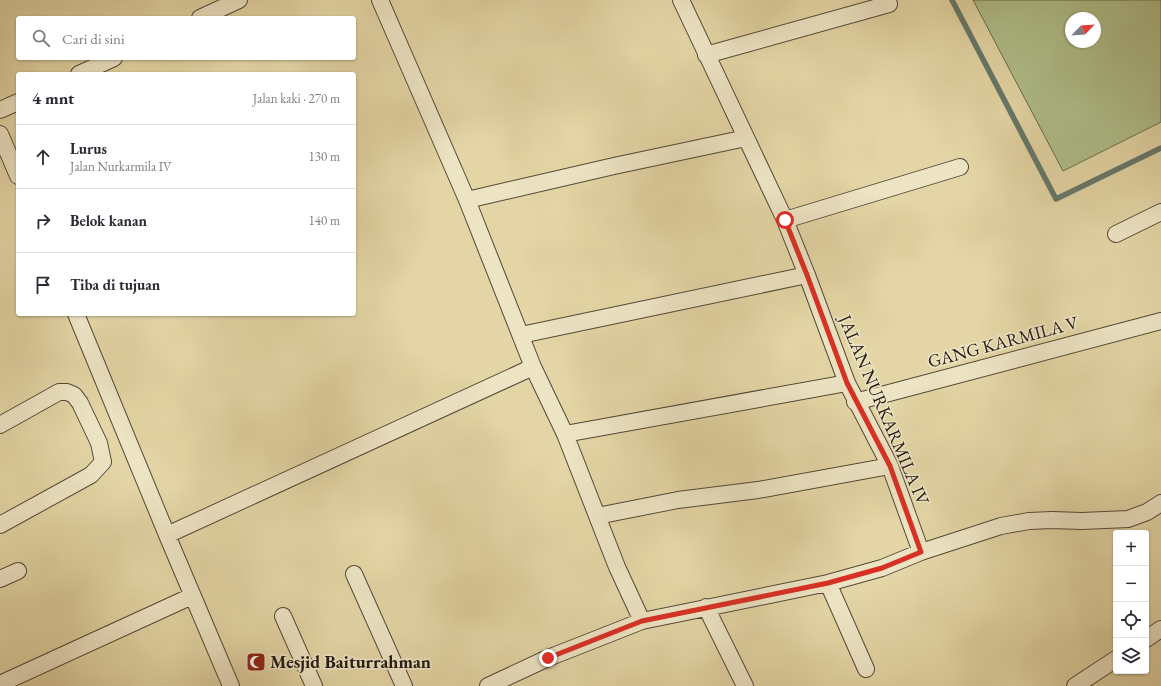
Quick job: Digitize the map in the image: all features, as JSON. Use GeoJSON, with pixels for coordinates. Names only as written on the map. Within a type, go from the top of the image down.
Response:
{"type":"FeatureCollection","features":[{"type":"Feature","properties":{"kind":"street"},"geometry":{"type":"LineString","coordinates":[[204,16],[239,0]]}},
{"type":"Feature","properties":{"kind":"street"},"geometry":{"type":"LineString","coordinates":[[380,0],[468,200],[533,367],[565,434],[617,567],[642,621]]}},
{"type":"Feature","properties":{"kind":"street","name":"JALAN NURKARMILA IV"},"geometry":{"type":"LineString","coordinates":[[681,0],[785,220],[847,383],[855,402],[890,466],[921,552]]}},
{"type":"Feature","properties":{"kind":"street"},"geometry":{"type":"LineString","coordinates":[[706,55],[889,4]]}},
{"type":"Feature","properties":{"kind":"street"},"geometry":{"type":"LineString","coordinates":[[83,72],[110,60]]}},
{"type":"Feature","properties":{"kind":"street"},"geometry":{"type":"LineString","coordinates":[[0,110],[16,103]]}},
{"type":"Feature","properties":{"kind":"street"},"geometry":{"type":"LineString","coordinates":[[0,134],[16,171]]}},
{"type":"Feature","properties":{"kind":"street"},"geometry":{"type":"LineString","coordinates":[[468,200],[614,166],[746,138]]}},
{"type":"Feature","properties":{"kind":"street"},"geometry":{"type":"LineString","coordinates":[[785,220],[960,167]]}},
{"type":"Feature","properties":{"kind":"street"},"geometry":{"type":"LineString","coordinates":[[1116,234],[1161,212]]}},
{"type":"Feature","properties":{"kind":"street"},"geometry":{"type":"LineString","coordinates":[[521,336],[807,275]]}},
{"type":"Feature","properties":{"kind":"street"},"geometry":{"type":"LineString","coordinates":[[77,316],[230,686]]}},
{"type":"Feature","properties":{"kind":"street","name":"GANG KARMILA V"},"geometry":{"type":"LineString","coordinates":[[855,402],[1161,321]]}},
{"type":"Feature","properties":{"kind":"street"},"geometry":{"type":"LineString","coordinates":[[167,535],[533,367]]}},
{"type":"Feature","properties":{"kind":"street"},"geometry":{"type":"LineString","coordinates":[[565,434],[847,383]]}},
{"type":"Feature","properties":{"kind":"street"},"geometry":{"type":"LineString","coordinates":[[0,425],[59,392],[67,392],[74,395],[80,403],[99,443],[103,462],[91,476],[0,525]]}},
{"type":"Feature","properties":{"kind":"street"},"geometry":{"type":"LineString","coordinates":[[597,516],[678,500],[758,490],[890,466]]}},
{"type":"Feature","properties":{"kind":"street"},"geometry":{"type":"LineString","coordinates":[[489,686],[548,658],[642,621],[828,583],[882,568],[921,552],[1001,526],[1029,521],[1128,519],[1147,512],[1161,503]]}},
{"type":"Feature","properties":{"kind":"street"},"geometry":{"type":"LineString","coordinates":[[0,579],[18,571]]}},
{"type":"Feature","properties":{"kind":"street"},"geometry":{"type":"LineString","coordinates":[[354,574],[404,686]]}},
{"type":"Feature","properties":{"kind":"street"},"geometry":{"type":"LineString","coordinates":[[828,583],[866,669]]}},
{"type":"Feature","properties":{"kind":"street"},"geometry":{"type":"LineString","coordinates":[[0,684],[192,596]]}},
{"type":"Feature","properties":{"kind":"street"},"geometry":{"type":"LineString","coordinates":[[706,607],[745,686]]}},
{"type":"Feature","properties":{"kind":"street"},"geometry":{"type":"LineString","coordinates":[[283,616],[314,686]]}},
{"type":"Feature","properties":{"kind":"street"},"geometry":{"type":"LineString","coordinates":[[1148,638],[1161,629]]}},
{"type":"Feature","properties":{"kind":"street"},"geometry":{"type":"LineString","coordinates":[[1075,686],[1113,661]]}},
{"type":"Feature","properties":{"kind":"green space"},"geometry":{"type":"Polygon","coordinates":[[[973,0],[1161,0],[1161,122],[1063,171],[973,0]]]}},
{"type":"Feature","properties":{"kind":"waterway"},"geometry":{"type":"LineString","coordinates":[[952,0],[1056,199],[1161,148]]}},
{"type":"Feature","properties":{"kind":"place","name":"Mesjid Baiturrahman"},"geometry":{"type":"Point","coordinates":[256,662]}},
{"type":"Feature","properties":{"kind":"route"},"geometry":{"type":"LineString","coordinates":[[548,658],[642,621],[828,583],[882,568],[921,552],[890,466],[855,402],[847,383],[785,220]]}}]}
